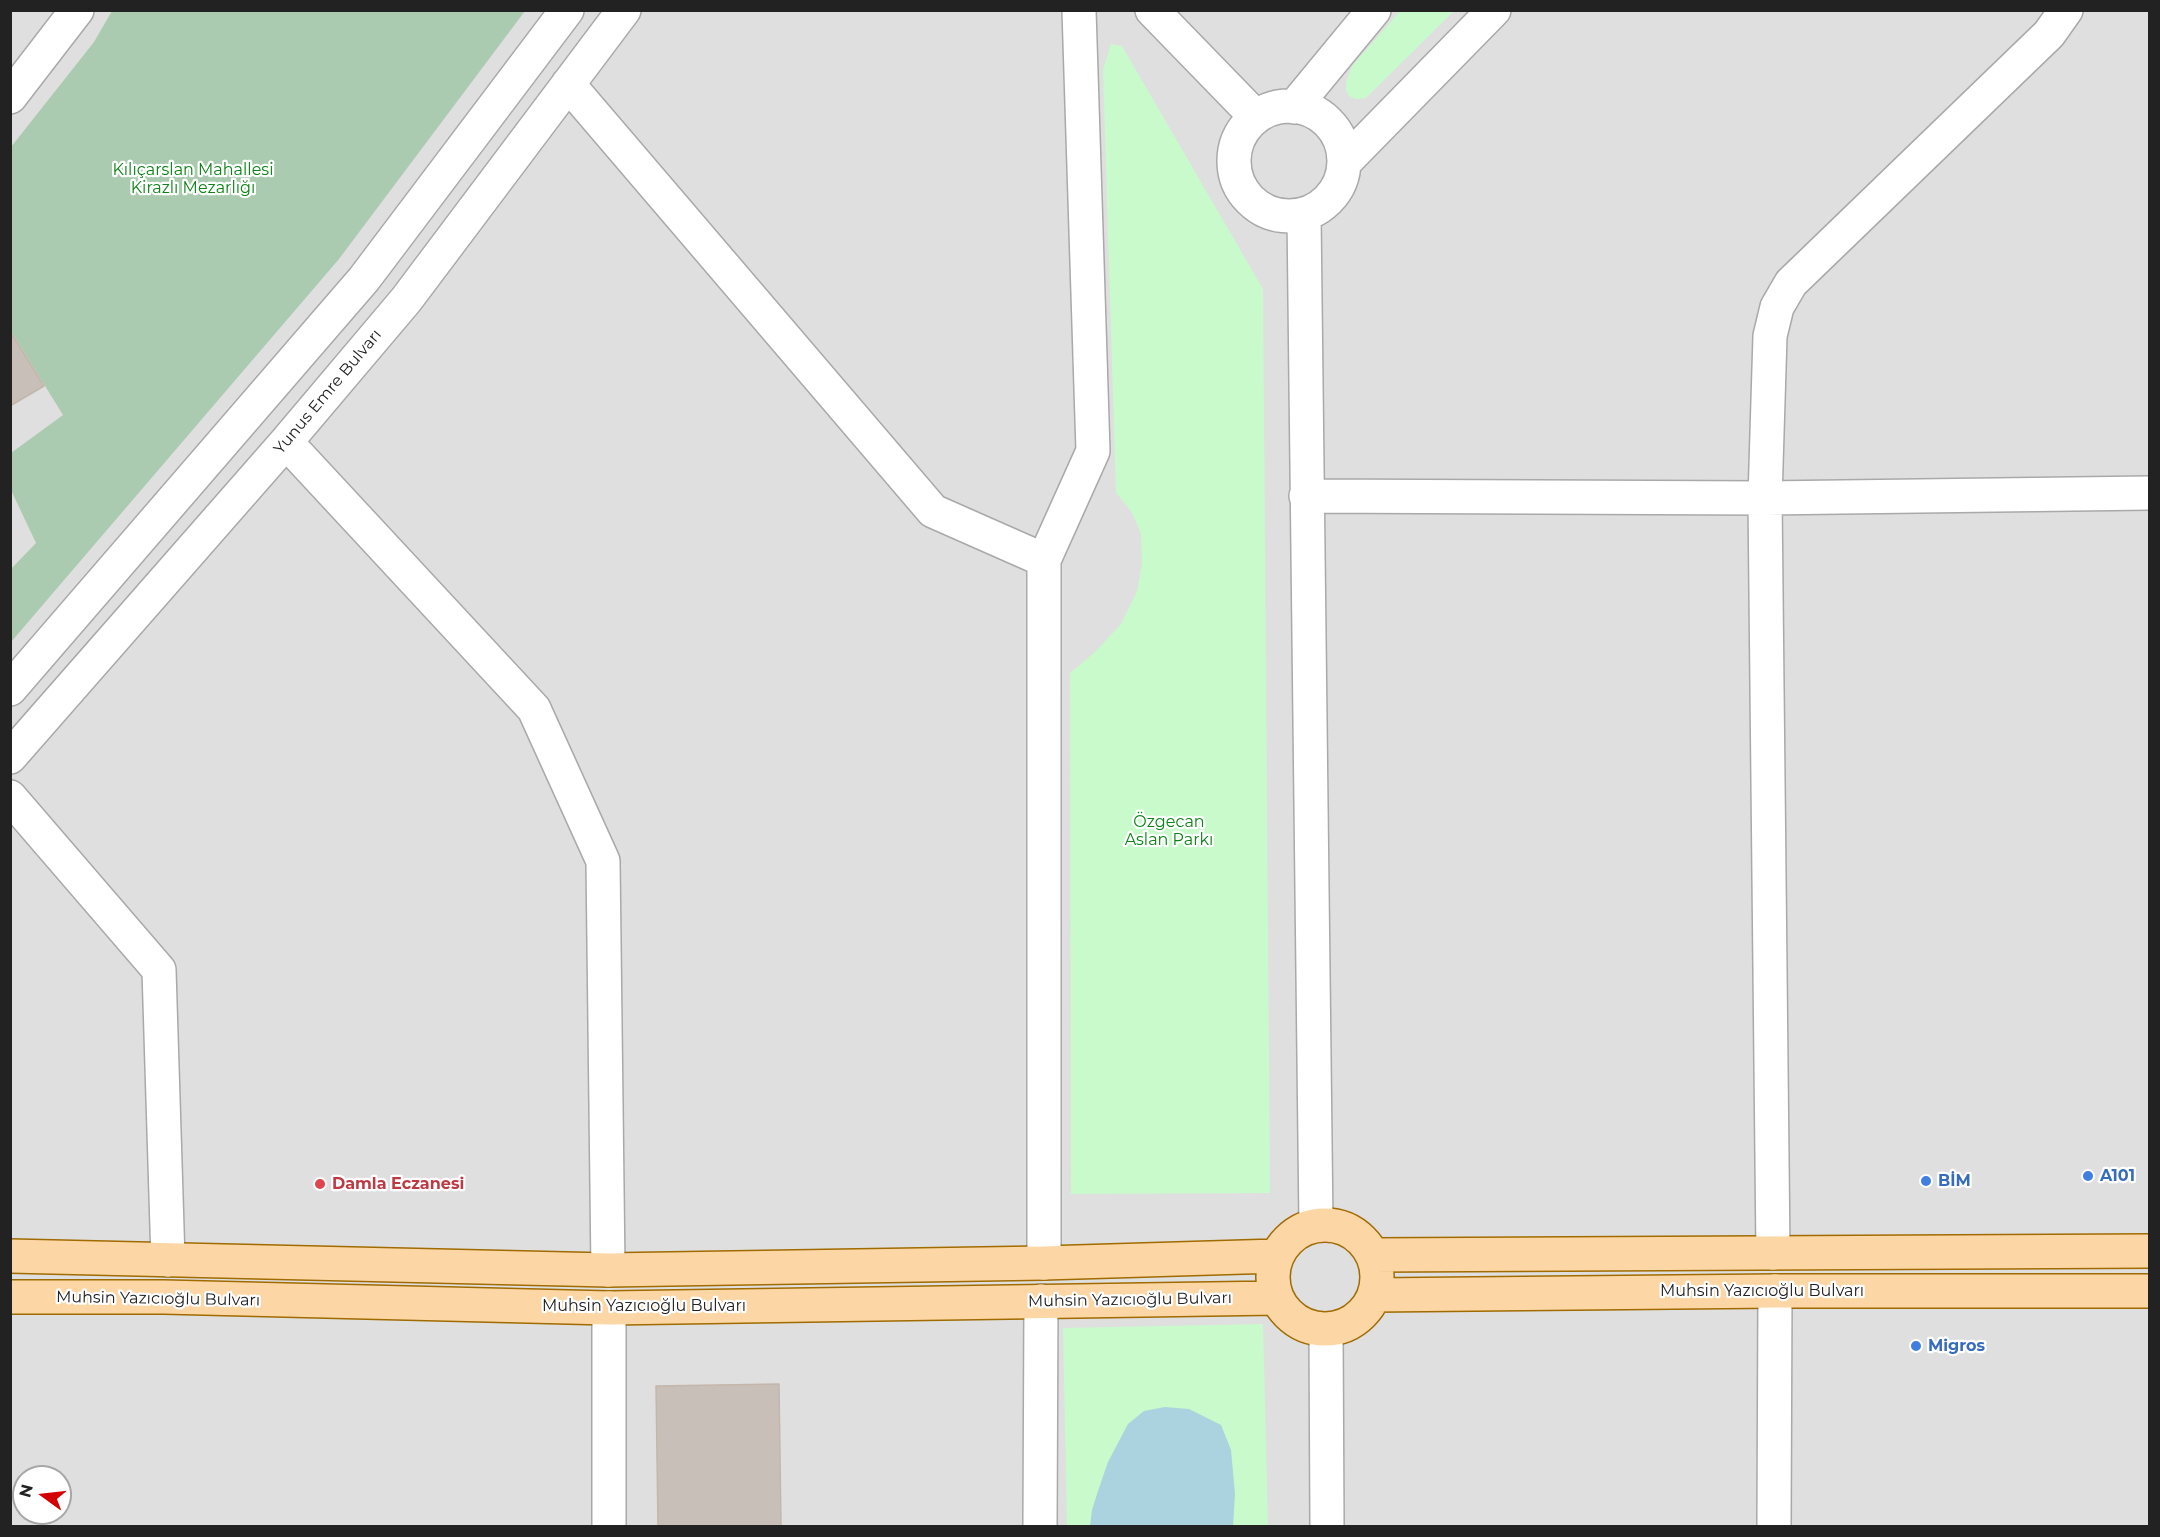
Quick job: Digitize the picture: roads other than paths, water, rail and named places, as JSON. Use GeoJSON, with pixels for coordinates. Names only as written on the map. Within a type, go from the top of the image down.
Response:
{"type":"FeatureCollection","features":[{"type":"Feature","properties":{"kind":"main road"},"geometry":{"type":"LineString","coordinates":[[1316,1225],[1333,1225],[1349,1230],[1363,1240],[1373,1255],[1377,1271],[1374,1295],[1358,1318],[1343,1327],[1326,1330],[1308,1327],[1292,1318],[1277,1298],[1273,1272],[1277,1256],[1287,1242],[1300,1231],[1316,1225]]}},
{"type":"Feature","properties":{"kind":"main road"},"geometry":{"type":"LineString","coordinates":[[1373,1255],[2150,1251]]}},
{"type":"Feature","properties":{"kind":"main road"},"geometry":{"type":"LineString","coordinates":[[10,1256],[608,1270],[1044,1263],[1277,1256]]}},
{"type":"Feature","properties":{"kind":"main road","name":"Muhsin Yazıcıoğlu Bulvarı"},"geometry":{"type":"LineString","coordinates":[[1374,1295],[1774,1291],[2150,1291]]}},
{"type":"Feature","properties":{"kind":"main road","name":"Muhsin Yazıcıoğlu Bulvarı"},"geometry":{"type":"LineString","coordinates":[[10,1297],[164,1297],[609,1308],[1277,1298]]}},
{"type":"Feature","properties":{"kind":"street"},"geometry":{"type":"LineString","coordinates":[[10,97],[77,10]]}},
{"type":"Feature","properties":{"kind":"street"},"geometry":{"type":"LineString","coordinates":[[10,689],[364,279],[567,10]]}},
{"type":"Feature","properties":{"kind":"street","name":"Yunus Emre Bulvarı"},"geometry":{"type":"LineString","coordinates":[[10,757],[286,442],[406,300],[624,10]]}},
{"type":"Feature","properties":{"kind":"street"},"geometry":{"type":"LineString","coordinates":[[1044,1263],[1044,560],[1093,451],[1079,10]]}},
{"type":"Feature","properties":{"kind":"street"},"geometry":{"type":"LineString","coordinates":[[1294,107],[1374,10]]}},
{"type":"Feature","properties":{"kind":"street"},"geometry":{"type":"LineString","coordinates":[[1345,162],[1494,10]]}},
{"type":"Feature","properties":{"kind":"street"},"geometry":{"type":"LineString","coordinates":[[1773,1253],[1765,498],[1770,336],[1777,307],[1791,283],[2049,34],[2066,10]]}},
{"type":"Feature","properties":{"kind":"street"},"geometry":{"type":"LineString","coordinates":[[1156,13],[1256,117]]}},
{"type":"Feature","properties":{"kind":"street"},"geometry":{"type":"LineString","coordinates":[[568,84],[933,511],[1044,560]]}},
{"type":"Feature","properties":{"kind":"street"},"geometry":{"type":"LineString","coordinates":[[1294,107],[1306,108],[1322,116],[1334,129],[1342,144],[1345,162],[1341,180],[1333,195],[1320,208],[1304,215],[1287,217],[1270,213],[1256,206],[1244,193],[1237,178],[1234,161],[1237,145],[1244,129],[1256,117],[1271,109],[1294,107]]}},
{"type":"Feature","properties":{"kind":"street"},"geometry":{"type":"LineString","coordinates":[[1304,215],[1316,1225]]}},
{"type":"Feature","properties":{"kind":"street"},"geometry":{"type":"LineString","coordinates":[[286,442],[534,709],[603,861],[608,1270]]}},
{"type":"Feature","properties":{"kind":"street"},"geometry":{"type":"LineString","coordinates":[[1306,496],[1765,498],[2150,492]]}},
{"type":"Feature","properties":{"kind":"street"},"geometry":{"type":"LineString","coordinates":[[10,797],[159,970],[168,1260]]}},
{"type":"Feature","properties":{"kind":"street"},"geometry":{"type":"LineString","coordinates":[[1774,1291],[1774,1527]]}},
{"type":"Feature","properties":{"kind":"street"},"geometry":{"type":"LineString","coordinates":[[1040,1527],[1041,1301]]}},
{"type":"Feature","properties":{"kind":"street"},"geometry":{"type":"LineString","coordinates":[[609,1308],[609,1527]]}},
{"type":"Feature","properties":{"kind":"street"},"geometry":{"type":"LineString","coordinates":[[1326,1330],[1327,1527]]}},
{"type":"Feature","properties":{"kind":"water"},"geometry":{"type":"Polygon","coordinates":[[[1165,1407],[1189,1409],[1221,1425],[1231,1450],[1235,1494],[1233,1526],[1090,1526],[1092,1510],[1108,1462],[1128,1424],[1144,1411],[1165,1407]]]}},
{"type":"Feature","properties":{"kind":"place","name":"A101"},"geometry":{"type":"Point","coordinates":[2088,1176]}},
{"type":"Feature","properties":{"kind":"place","name":"BİM"},"geometry":{"type":"Point","coordinates":[1926,1181]}},
{"type":"Feature","properties":{"kind":"place","name":"Damla Eczanesi"},"geometry":{"type":"Point","coordinates":[320,1184]}},
{"type":"Feature","properties":{"kind":"place","name":"Migros"},"geometry":{"type":"Point","coordinates":[1916,1346]}},
{"type":"Feature","properties":{"kind":"park label","name":"Kılıçarslan Mahallesi Kirazlı Mezarlığı"},"geometry":{"type":"Point","coordinates":[193,179]}},
{"type":"Feature","properties":{"kind":"park label","name":"Özgecan Aslan Parkı"},"geometry":{"type":"Point","coordinates":[1169,831]}}]}
